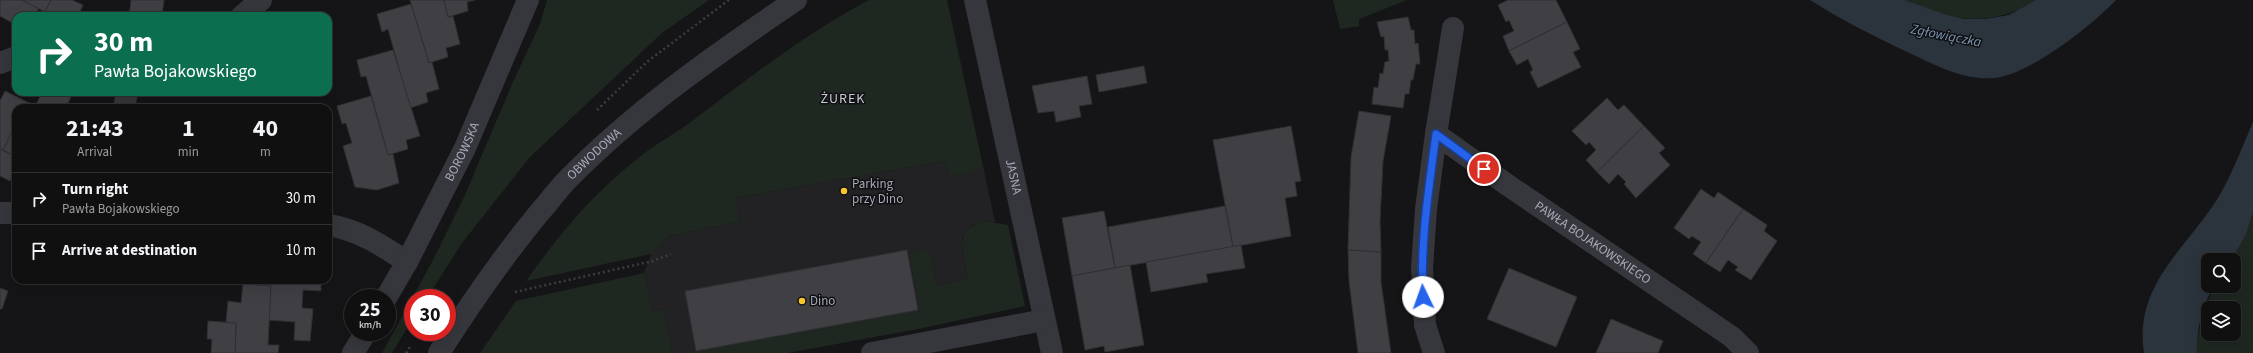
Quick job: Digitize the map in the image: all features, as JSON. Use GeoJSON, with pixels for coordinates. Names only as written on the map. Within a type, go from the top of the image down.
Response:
{"type":"FeatureCollection","features":[{"type":"Feature","properties":{"kind":"street"},"geometry":{"type":"LineString","coordinates":[[247,12],[261,0]]}},
{"type":"Feature","properties":{"kind":"street","name":"BOROWSKA"},"geometry":{"type":"LineString","coordinates":[[391,289],[407,262],[466,148],[528,0]]}},
{"type":"Feature","properties":{"kind":"street","name":"OBWODOWA"},"geometry":{"type":"LineString","coordinates":[[439,353],[470,304],[512,246],[568,179],[639,113],[725,48],[796,0]]}},
{"type":"Feature","properties":{"kind":"street","name":"JASNA"},"geometry":{"type":"LineString","coordinates":[[975,0],[1052,353]]}},
{"type":"Feature","properties":{"kind":"street"},"geometry":{"type":"LineString","coordinates":[[1434,353],[1425,325],[1422,268],[1426,209],[1453,28]]}},
{"type":"Feature","properties":{"kind":"street"},"geometry":{"type":"LineString","coordinates":[[0,63],[12,59]]}},
{"type":"Feature","properties":{"kind":"street","name":"PAWŁA BOJAKOWSKIEGO"},"geometry":{"type":"LineString","coordinates":[[1436,134],[1508,186],[1732,337],[1748,353]]}},
{"type":"Feature","properties":{"kind":"street"},"geometry":{"type":"LineString","coordinates":[[0,213],[12,212]]}},
{"type":"Feature","properties":{"kind":"street"},"geometry":{"type":"LineString","coordinates":[[332,226],[340,227],[369,238],[407,262]]}},
{"type":"Feature","properties":{"kind":"street"},"geometry":{"type":"LineString","coordinates":[[872,353],[1044,320]]}},
{"type":"Feature","properties":{"kind":"street"},"geometry":{"type":"LineString","coordinates":[[353,353],[360,341]]}},
{"type":"Feature","properties":{"kind":"path"},"geometry":{"type":"LineString","coordinates":[[509,293],[653,262],[671,254]]}},
{"type":"Feature","properties":{"kind":"shaded area"},"geometry":{"type":"Polygon","coordinates":[[[547,0],[709,0],[662,33],[530,157],[462,243],[433,289],[417,289],[465,195],[512,84],[540,24],[547,0]]]}},
{"type":"Feature","properties":{"kind":"shaded area"},"geometry":{"type":"Polygon","coordinates":[[[869,0],[947,0],[983,166],[957,175],[949,173],[945,161],[735,198],[740,222],[669,236],[651,254],[526,281],[576,216],[620,173],[643,154],[689,123],[759,71],[824,26],[869,0]]]}},
{"type":"Feature","properties":{"kind":"shaded area"},"geometry":{"type":"Polygon","coordinates":[[[1333,0],[1407,0],[1359,19],[1359,26],[1340,29],[1333,0]]]}},
{"type":"Feature","properties":{"kind":"shaded area"},"geometry":{"type":"Polygon","coordinates":[[[1904,0],[2036,0],[2020,9],[2004,15],[1971,19],[1938,13],[1904,0]]]}},
{"type":"Feature","properties":{"kind":"shaded area"},"geometry":{"type":"Polygon","coordinates":[[[945,161],[949,173],[965,174],[983,166],[995,222],[986,221],[972,225],[966,231],[962,239],[967,279],[937,286],[929,248],[923,328],[787,353],[673,353],[663,309],[652,310],[644,273],[651,254],[669,236],[740,222],[735,198],[945,161]]]}},
{"type":"Feature","properties":{"kind":"shaded area"},"geometry":{"type":"Polygon","coordinates":[[[2253,212],[2253,353],[2197,353],[2198,336],[2201,324],[2201,341],[2241,341],[2241,301],[2208,301],[2212,293],[2241,293],[2241,253],[2236,253],[2246,234],[2253,212]]]}},
{"type":"Feature","properties":{"kind":"shaded area"},"geometry":{"type":"Polygon","coordinates":[[[986,221],[1008,225],[1025,306],[923,328],[787,353],[685,353],[918,310],[922,322],[909,254],[929,248],[937,286],[967,279],[962,243],[964,236],[975,224],[986,221]]]}},
{"type":"Feature","properties":{"kind":"shaded area"},"geometry":{"type":"Polygon","coordinates":[[[644,273],[652,310],[663,309],[673,353],[480,353],[516,301],[644,273]]]}},
{"type":"Feature","properties":{"kind":"shaded area"},"geometry":{"type":"Polygon","coordinates":[[[404,313],[404,334],[392,353],[382,353],[389,341],[396,341],[396,327],[404,313]]]}},
{"type":"Feature","properties":{"kind":"water","name":"Zgłowiączka"},"geometry":{"type":"Polygon","coordinates":[[[1810,0],[1904,0],[1947,15],[1964,19],[1985,19],[2009,15],[2036,0],[2116,0],[2076,35],[2060,47],[2026,68],[1995,78],[1982,78],[1970,77],[1947,70],[1867,33],[1810,0]]]}},
{"type":"Feature","properties":{"kind":"water"},"geometry":{"type":"Polygon","coordinates":[[[2253,122],[2253,212],[2246,234],[2236,253],[2201,253],[2201,293],[2210,293],[2206,301],[2201,301],[2201,318],[2197,353],[2144,353],[2143,328],[2147,305],[2156,285],[2167,266],[2209,211],[2222,191],[2253,122]]]}},
{"type":"Feature","properties":{"kind":"building"},"geometry":{"type":"Polygon","coordinates":[[[0,0],[22,0],[39,8],[37,12],[12,12],[12,23],[0,16],[0,0]]]}},
{"type":"Feature","properties":{"kind":"building"},"geometry":{"type":"Polygon","coordinates":[[[22,0],[51,0],[45,12],[22,0]]]}},
{"type":"Feature","properties":{"kind":"building"},"geometry":{"type":"Polygon","coordinates":[[[51,0],[72,0],[83,5],[80,12],[45,12],[51,0]]]}},
{"type":"Feature","properties":{"kind":"building"},"geometry":{"type":"Polygon","coordinates":[[[131,0],[164,0],[162,12],[130,12],[131,0]]]}},
{"type":"Feature","properties":{"kind":"building"},"geometry":{"type":"Polygon","coordinates":[[[410,0],[444,0],[448,17],[453,16],[460,44],[446,48],[448,57],[429,63],[410,0]]]}},
{"type":"Feature","properties":{"kind":"building"},"geometry":{"type":"Polygon","coordinates":[[[444,0],[475,0],[467,2],[468,11],[448,17],[444,0]]]}},
{"type":"Feature","properties":{"kind":"building"},"geometry":{"type":"Polygon","coordinates":[[[1508,0],[1556,0],[1567,22],[1509,51],[1503,36],[1514,31],[1509,20],[1506,22],[1498,5],[1508,0]]]}},
{"type":"Feature","properties":{"kind":"building"},"geometry":{"type":"Polygon","coordinates":[[[411,4],[429,63],[432,62],[439,89],[426,93],[428,102],[410,108],[388,29],[382,32],[377,14],[411,4]]]}},
{"type":"Feature","properties":{"kind":"building"},"geometry":{"type":"Polygon","coordinates":[[[1408,17],[1411,30],[1414,30],[1415,44],[1418,43],[1420,64],[1416,64],[1413,80],[1411,80],[1409,94],[1405,94],[1403,108],[1372,104],[1374,87],[1378,88],[1380,73],[1383,74],[1385,62],[1389,61],[1388,50],[1385,50],[1384,36],[1381,37],[1377,22],[1408,17]]]}},
{"type":"Feature","properties":{"kind":"building"},"geometry":{"type":"Polygon","coordinates":[[[1567,22],[1580,49],[1573,52],[1581,67],[1538,88],[1530,72],[1533,70],[1528,59],[1517,65],[1509,51],[1567,22]]]}},
{"type":"Feature","properties":{"kind":"building"},"geometry":{"type":"Polygon","coordinates":[[[393,50],[420,136],[406,140],[408,149],[388,155],[366,76],[361,77],[357,60],[393,50]]]}},
{"type":"Feature","properties":{"kind":"building"},"geometry":{"type":"Polygon","coordinates":[[[1144,66],[1147,83],[1099,92],[1096,75],[1144,66]]]}},
{"type":"Feature","properties":{"kind":"building"},"geometry":{"type":"Polygon","coordinates":[[[1087,76],[1092,104],[1079,106],[1081,117],[1056,122],[1054,111],[1038,113],[1032,86],[1087,76]]]}},
{"type":"Feature","properties":{"kind":"building"},"geometry":{"type":"Polygon","coordinates":[[[5,91],[12,94],[12,96],[27,102],[26,104],[12,104],[12,132],[3,150],[0,149],[0,101],[5,91]]]}},
{"type":"Feature","properties":{"kind":"building"},"geometry":{"type":"Polygon","coordinates":[[[40,96],[71,96],[68,104],[36,104],[40,96]]]}},
{"type":"Feature","properties":{"kind":"building"},"geometry":{"type":"Polygon","coordinates":[[[371,96],[388,155],[393,154],[399,183],[377,190],[355,187],[343,146],[352,143],[346,123],[342,124],[337,106],[371,96]]]}},
{"type":"Feature","properties":{"kind":"building"},"geometry":{"type":"Polygon","coordinates":[[[1607,98],[1618,110],[1624,105],[1644,126],[1597,172],[1586,160],[1596,150],[1589,142],[1586,145],[1572,131],[1607,98]]]}},
{"type":"Feature","properties":{"kind":"building"},"geometry":{"type":"Polygon","coordinates":[[[1359,111],[1391,116],[1383,161],[1380,221],[1381,252],[1348,250],[1351,157],[1359,111]]]}},
{"type":"Feature","properties":{"kind":"building"},"geometry":{"type":"Polygon","coordinates":[[[1291,126],[1301,181],[1295,182],[1297,196],[1285,198],[1291,236],[1233,247],[1213,140],[1291,126]]]}},
{"type":"Feature","properties":{"kind":"building"},"geometry":{"type":"Polygon","coordinates":[[[1644,126],[1665,148],[1659,153],[1670,165],[1636,198],[1624,184],[1626,182],[1618,174],[1609,184],[1597,172],[1644,126]]]}},
{"type":"Feature","properties":{"kind":"building"},"geometry":{"type":"Polygon","coordinates":[[[12,132],[12,155],[3,150],[12,132]]]}},
{"type":"Feature","properties":{"kind":"building"},"geometry":{"type":"Polygon","coordinates":[[[0,149],[12,155],[12,177],[10,181],[0,176],[0,149]]]}},
{"type":"Feature","properties":{"kind":"building"},"geometry":{"type":"Polygon","coordinates":[[[1701,189],[1714,198],[1718,192],[1743,209],[1706,263],[1693,254],[1701,242],[1692,236],[1689,239],[1674,228],[1701,189]]]}},
{"type":"Feature","properties":{"kind":"building"},"geometry":{"type":"Polygon","coordinates":[[[1225,206],[1233,247],[1115,268],[1108,227],[1225,206]]]}},
{"type":"Feature","properties":{"kind":"building"},"geometry":{"type":"Polygon","coordinates":[[[1743,209],[1767,225],[1764,231],[1777,241],[1751,280],[1735,270],[1738,267],[1728,260],[1720,272],[1706,263],[1743,209]]]}},
{"type":"Feature","properties":{"kind":"building"},"geometry":{"type":"Polygon","coordinates":[[[1104,211],[1115,268],[1072,276],[1062,218],[1104,211]]]}},
{"type":"Feature","properties":{"kind":"building"},"geometry":{"type":"Polygon","coordinates":[[[1241,245],[1245,268],[1206,274],[1208,282],[1151,292],[1146,262],[1241,245]]]}},
{"type":"Feature","properties":{"kind":"building","name":"Dino"},"geometry":{"type":"Polygon","coordinates":[[[907,250],[918,310],[696,351],[685,291],[907,250]]]}},
{"type":"Feature","properties":{"kind":"building"},"geometry":{"type":"Polygon","coordinates":[[[1348,250],[1381,252],[1381,282],[1391,353],[1358,353],[1349,281],[1348,250]]]}},
{"type":"Feature","properties":{"kind":"building"},"geometry":{"type":"Polygon","coordinates":[[[1130,265],[1144,345],[1105,352],[1104,346],[1085,350],[1072,276],[1130,265]]]}},
{"type":"Feature","properties":{"kind":"building"},"geometry":{"type":"Polygon","coordinates":[[[1509,268],[1577,297],[1556,347],[1487,319],[1509,268]]]}},
{"type":"Feature","properties":{"kind":"building"},"geometry":{"type":"Polygon","coordinates":[[[243,284],[271,286],[268,345],[279,345],[278,353],[235,353],[236,323],[226,322],[228,301],[241,303],[243,284]]]}},
{"type":"Feature","properties":{"kind":"building"},"geometry":{"type":"Polygon","coordinates":[[[321,284],[321,291],[303,290],[302,308],[313,309],[310,341],[294,340],[295,322],[269,320],[271,286],[260,285],[321,284]]]}},
{"type":"Feature","properties":{"kind":"building"},"geometry":{"type":"Polygon","coordinates":[[[0,288],[8,291],[2,309],[0,309],[0,288]]]}},
{"type":"Feature","properties":{"kind":"building"},"geometry":{"type":"Polygon","coordinates":[[[1611,319],[1663,341],[1658,353],[1596,353],[1611,319]]]}},
{"type":"Feature","properties":{"kind":"building"},"geometry":{"type":"Polygon","coordinates":[[[208,321],[236,323],[235,353],[211,353],[212,339],[207,339],[208,321]]]}},
{"type":"Feature","properties":{"kind":"place","name":"Parking przy Dino"},"geometry":{"type":"Point","coordinates":[844,191]}},
{"type":"Feature","properties":{"kind":"place","name":"Dino"},"geometry":{"type":"Point","coordinates":[802,301]}},
{"type":"Feature","properties":{"kind":"district","name":"ŻUREK"},"geometry":{"type":"Point","coordinates":[843,99]}},
{"type":"Feature","properties":{"kind":"route"},"geometry":{"type":"LineString","coordinates":[[1423,297],[1422,268],[1426,209],[1436,134],[1484,169]]}}]}
